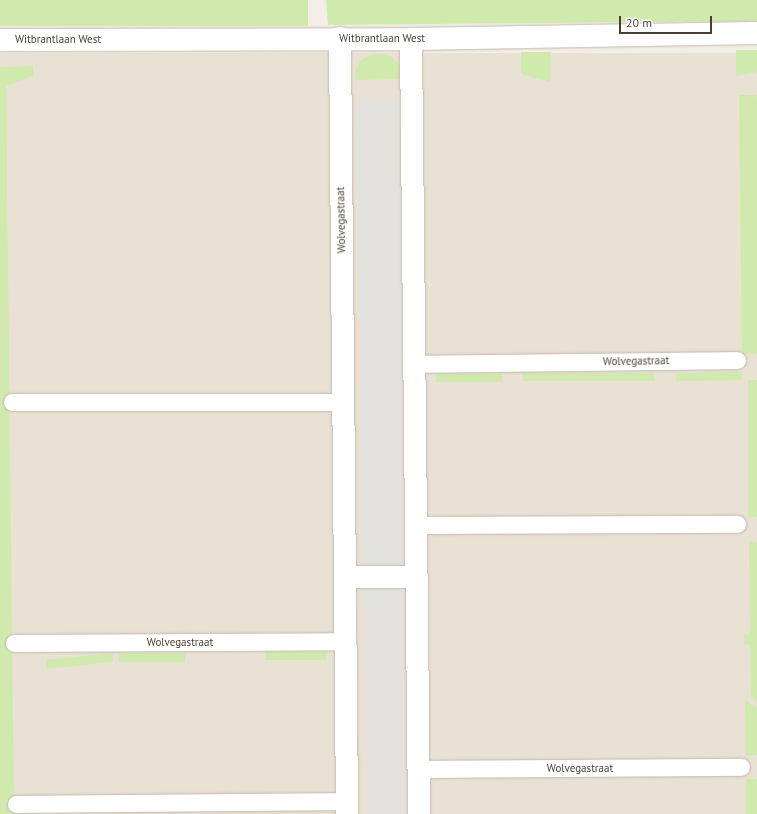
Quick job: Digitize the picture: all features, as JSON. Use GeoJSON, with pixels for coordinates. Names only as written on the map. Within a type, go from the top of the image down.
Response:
{"type":"FeatureCollection","features":[{"type":"Feature","properties":{"kind":"street","name":"Witbrantlaan West"},"geometry":{"type":"LineString","coordinates":[[3,40],[410,39],[757,33]]}},
{"type":"Feature","properties":{"kind":"street","name":"Wolvegastraat"},"geometry":{"type":"LineString","coordinates":[[340,38],[347,808]]}},
{"type":"Feature","properties":{"kind":"street"},"geometry":{"type":"LineString","coordinates":[[410,39],[419,814]]}},
{"type":"Feature","properties":{"kind":"street"},"geometry":{"type":"LineString","coordinates":[[345,578],[416,577]]}},
{"type":"Feature","properties":{"kind":"lane","name":"Wolvegastraat"},"geometry":{"type":"LineString","coordinates":[[414,364],[737,360]]}},
{"type":"Feature","properties":{"kind":"lane"},"geometry":{"type":"LineString","coordinates":[[12,402],[343,402]]}},
{"type":"Feature","properties":{"kind":"lane"},"geometry":{"type":"LineString","coordinates":[[415,525],[737,524]]}},
{"type":"Feature","properties":{"kind":"lane","name":"Wolvegastraat"},"geometry":{"type":"LineString","coordinates":[[14,644],[345,641]]}},
{"type":"Feature","properties":{"kind":"lane","name":"Wolvegastraat"},"geometry":{"type":"LineString","coordinates":[[419,769],[741,768]]}},
{"type":"Feature","properties":{"kind":"lane","name":"Wolvegastraat"},"geometry":{"type":"LineString","coordinates":[[16,804],[347,808]]}},
{"type":"Feature","properties":{"kind":"shaded area"},"geometry":{"type":"Polygon","coordinates":[[[0,53],[757,53],[757,814],[0,814],[0,53]]]}},
{"type":"Feature","properties":{"kind":"shaded area"},"geometry":{"type":"Polygon","coordinates":[[[400,99],[412,814],[368,814],[356,100],[400,99]]]}},
{"type":"Feature","properties":{"kind":"green space"},"geometry":{"type":"Polygon","coordinates":[[[0,0],[308,0],[308,26],[0,26],[0,0]]]}},
{"type":"Feature","properties":{"kind":"green space"},"geometry":{"type":"Polygon","coordinates":[[[326,0],[757,0],[757,21],[328,25],[326,0]]]}},
{"type":"Feature","properties":{"kind":"green space"},"geometry":{"type":"Polygon","coordinates":[[[736,50],[757,50],[757,72],[736,76],[736,50]]]}},
{"type":"Feature","properties":{"kind":"green space"},"geometry":{"type":"Polygon","coordinates":[[[521,52],[551,52],[550,82],[521,74],[521,52]]]}},
{"type":"Feature","properties":{"kind":"green space"},"geometry":{"type":"Polygon","coordinates":[[[382,54],[391,56],[398,63],[401,79],[355,80],[356,69],[361,60],[370,55],[382,54]]]}},
{"type":"Feature","properties":{"kind":"green space"},"geometry":{"type":"Polygon","coordinates":[[[33,66],[33,76],[6,86],[14,814],[0,814],[0,67],[33,66]]]}},
{"type":"Feature","properties":{"kind":"green space"},"geometry":{"type":"Polygon","coordinates":[[[739,95],[756,95],[757,102],[757,354],[742,354],[739,95]]]}},
{"type":"Feature","properties":{"kind":"green space"},"geometry":{"type":"Polygon","coordinates":[[[742,372],[742,380],[676,381],[676,373],[742,372]]]}},
{"type":"Feature","properties":{"kind":"green space"},"geometry":{"type":"Polygon","coordinates":[[[523,373],[655,373],[655,381],[523,381],[523,373]]]}},
{"type":"Feature","properties":{"kind":"green space"},"geometry":{"type":"Polygon","coordinates":[[[436,374],[502,374],[502,382],[436,382],[436,374]]]}},
{"type":"Feature","properties":{"kind":"green space"},"geometry":{"type":"Polygon","coordinates":[[[748,380],[757,380],[757,517],[748,517],[748,380]]]}},
{"type":"Feature","properties":{"kind":"green space"},"geometry":{"type":"Polygon","coordinates":[[[749,542],[757,542],[757,701],[751,696],[750,645],[744,644],[744,635],[750,634],[749,542]]]}},
{"type":"Feature","properties":{"kind":"green space"},"geometry":{"type":"Polygon","coordinates":[[[328,651],[326,660],[265,660],[265,652],[328,651]]]}},
{"type":"Feature","properties":{"kind":"green space"},"geometry":{"type":"Polygon","coordinates":[[[112,653],[113,662],[47,669],[46,660],[112,653]]]}},
{"type":"Feature","properties":{"kind":"green space"},"geometry":{"type":"Polygon","coordinates":[[[119,653],[185,653],[185,662],[119,662],[119,653]]]}},
{"type":"Feature","properties":{"kind":"green space"},"geometry":{"type":"Polygon","coordinates":[[[745,700],[757,708],[757,755],[746,755],[745,700]]]}},
{"type":"Feature","properties":{"kind":"green space"},"geometry":{"type":"Polygon","coordinates":[[[746,779],[757,779],[757,814],[746,814],[746,779]]]}}]}
